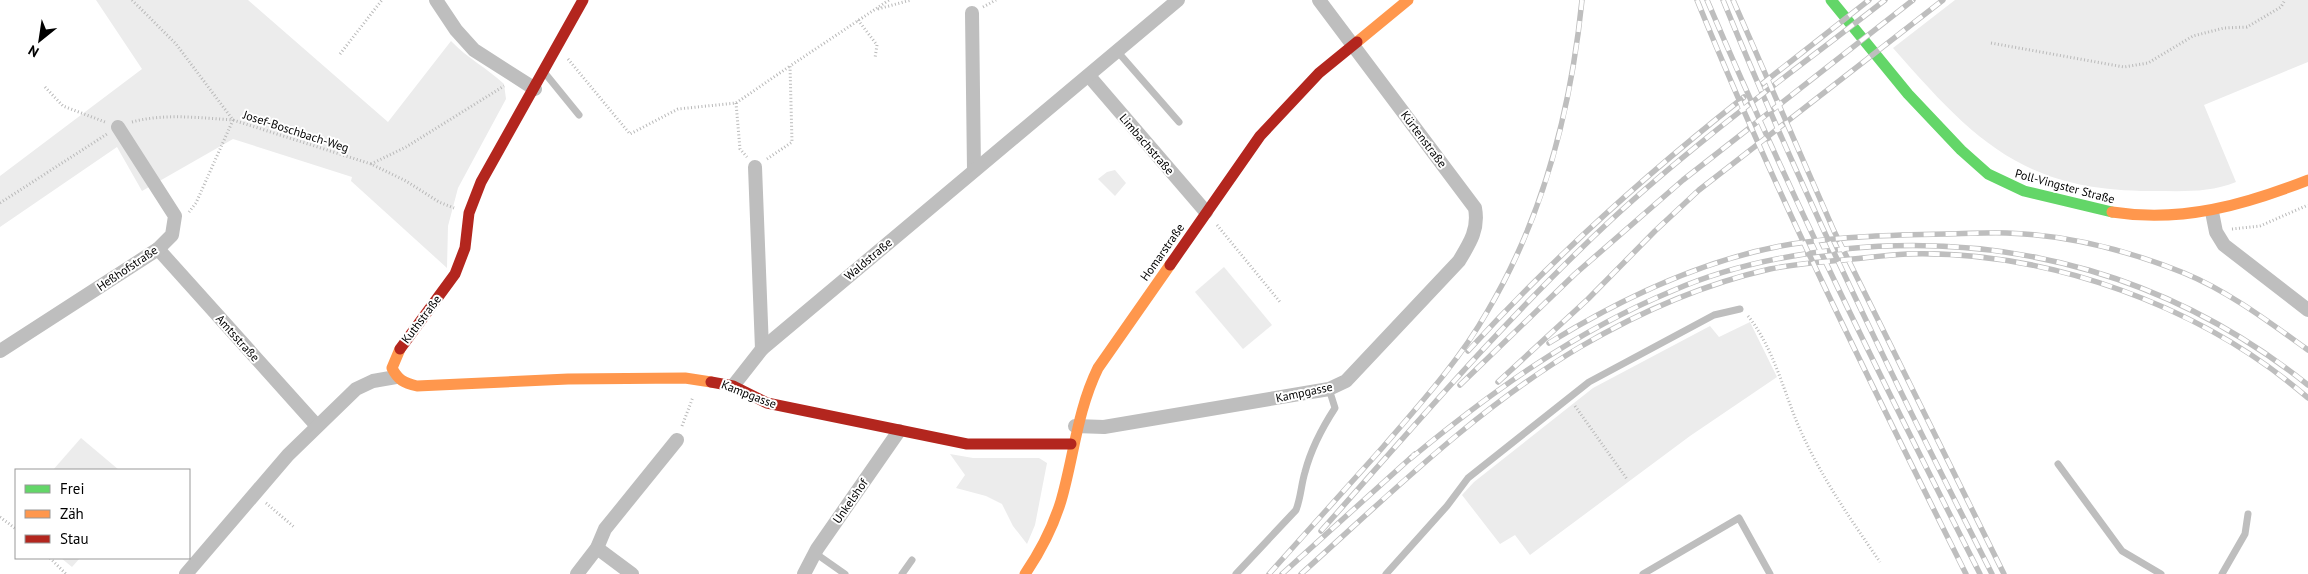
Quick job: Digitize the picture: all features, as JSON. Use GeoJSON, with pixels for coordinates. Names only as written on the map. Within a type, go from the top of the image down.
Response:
{"type":"FeatureCollection","features":[{"type":"Feature","properties":{"kind":"street"},"geometry":{"type":"LineString","coordinates":[[436,0],[456,30],[474,50],[535,89]]}},
{"type":"Feature","properties":{"kind":"street","name":"Kuthstraße"},"geometry":{"type":"LineString","coordinates":[[396,377],[392,368],[396,354],[406,337],[455,274],[465,248],[469,213],[480,182],[535,89],[583,0]]}},
{"type":"Feature","properties":{"kind":"street","name":"Waldstraße"},"geometry":{"type":"LineString","coordinates":[[733,386],[762,349],[1178,0]]}},
{"type":"Feature","properties":{"kind":"street"},"geometry":{"type":"LineString","coordinates":[[1319,0],[1353,44]]}},
{"type":"Feature","properties":{"kind":"street","name":"Homarstraße"},"geometry":{"type":"LineString","coordinates":[[1026,574],[1050,529],[1060,503],[1082,399],[1098,368],[1260,136],[1320,73],[1408,0]]}},
{"type":"Feature","properties":{"kind":"street","name":"Poll-Vingster Straße"},"geometry":{"type":"LineString","coordinates":[[1831,0],[1877,60],[1919,107],[1975,164],[1998,181],[2026,192],[2123,215],[2161,218],[2212,212],[2255,201],[2308,180]]}},
{"type":"Feature","properties":{"kind":"street"},"geometry":{"type":"LineString","coordinates":[[972,13],[974,170]]}},
{"type":"Feature","properties":{"kind":"street","name":"Kürtenstraße"},"geometry":{"type":"LineString","coordinates":[[1353,44],[1475,208],[1478,221],[1472,240]]}},
{"type":"Feature","properties":{"kind":"street","name":"Limbachstraße"},"geometry":{"type":"LineString","coordinates":[[1089,76],[1206,212]]}},
{"type":"Feature","properties":{"kind":"street"},"geometry":{"type":"LineString","coordinates":[[118,127],[175,216],[172,235]]}},
{"type":"Feature","properties":{"kind":"street"},"geometry":{"type":"LineString","coordinates":[[755,166],[762,349]]}},
{"type":"Feature","properties":{"kind":"street"},"geometry":{"type":"LineString","coordinates":[[2212,212],[2216,232],[2224,245],[2308,310]]}},
{"type":"Feature","properties":{"kind":"street","name":"Heßhofstraße"},"geometry":{"type":"LineString","coordinates":[[0,351],[158,249],[172,235]]}},
{"type":"Feature","properties":{"kind":"street","name":"Kampgasse"},"geometry":{"type":"LineString","coordinates":[[1075,426],[1104,427],[1329,389],[1346,381],[1357,371],[1459,261],[1472,240]]}},
{"type":"Feature","properties":{"kind":"street","name":"Amtsstraße"},"geometry":{"type":"LineString","coordinates":[[158,249],[317,426]]}},
{"type":"Feature","properties":{"kind":"street"},"geometry":{"type":"LineString","coordinates":[[186,574],[254,494],[317,426],[356,389],[373,381],[396,377]]}},
{"type":"Feature","properties":{"kind":"street","name":"Kampgasse"},"geometry":{"type":"LineString","coordinates":[[396,377],[404,383],[435,386],[568,379],[685,378],[733,386],[767,403],[899,431],[984,446],[1071,444]]}},
{"type":"Feature","properties":{"kind":"street","name":"Unkelshof"},"geometry":{"type":"LineString","coordinates":[[810,571],[815,552],[899,431]]}},
{"type":"Feature","properties":{"kind":"street"},"geometry":{"type":"LineString","coordinates":[[577,574],[597,548],[605,529],[677,440]]}},
{"type":"Feature","properties":{"kind":"street"},"geometry":{"type":"LineString","coordinates":[[597,548],[632,574]]}},
{"type":"Feature","properties":{"kind":"lane"},"geometry":{"type":"LineString","coordinates":[[1117,51],[1180,122]]}},
{"type":"Feature","properties":{"kind":"lane"},"geometry":{"type":"LineString","coordinates":[[544,72],[579,115]]}},
{"type":"Feature","properties":{"kind":"lane"},"geometry":{"type":"LineString","coordinates":[[1386,574],[1447,506],[1468,478],[1589,382],[1706,319],[1740,309]]}},
{"type":"Feature","properties":{"kind":"lane"},"geometry":{"type":"LineString","coordinates":[[1236,574],[1296,510],[1301,497],[1304,472],[1314,447],[1335,408],[1329,389]]}},
{"type":"Feature","properties":{"kind":"lane"},"geometry":{"type":"LineString","coordinates":[[2058,464],[2122,551],[2160,574]]}},
{"type":"Feature","properties":{"kind":"lane"},"geometry":{"type":"LineString","coordinates":[[2222,574],[2245,534],[2248,514]]}},
{"type":"Feature","properties":{"kind":"lane"},"geometry":{"type":"LineString","coordinates":[[1643,574],[1739,518],[1770,574]]}},
{"type":"Feature","properties":{"kind":"lane"},"geometry":{"type":"LineString","coordinates":[[815,552],[845,574]]}},
{"type":"Feature","properties":{"kind":"lane"},"geometry":{"type":"LineString","coordinates":[[902,574],[912,560]]}},
{"type":"Feature","properties":{"kind":"path","name":"Josef-Boschbach-Weg"},"geometry":{"type":"LineString","coordinates":[[132,0],[176,44],[233,120],[371,164],[406,181],[440,202],[469,213]]}},
{"type":"Feature","properties":{"kind":"path"},"geometry":{"type":"LineString","coordinates":[[340,54],[382,0]]}},
{"type":"Feature","properties":{"kind":"path"},"geometry":{"type":"LineString","coordinates":[[558,47],[630,134],[678,109],[736,104],[889,0]]}},
{"type":"Feature","properties":{"kind":"path"},"geometry":{"type":"LineString","coordinates":[[873,10],[911,0]]}},
{"type":"Feature","properties":{"kind":"path"},"geometry":{"type":"LineString","coordinates":[[1991,43],[2124,67],[2148,63],[2194,36],[2224,28],[2247,27],[2281,7],[2285,0]]}},
{"type":"Feature","properties":{"kind":"path"},"geometry":{"type":"LineString","coordinates":[[858,20],[878,45],[876,58]]}},
{"type":"Feature","properties":{"kind":"path"},"geometry":{"type":"LineString","coordinates":[[736,104],[740,149],[755,166],[792,142],[790,66]]}},
{"type":"Feature","properties":{"kind":"path"},"geometry":{"type":"LineString","coordinates":[[371,164],[406,147],[517,78]]}},
{"type":"Feature","properties":{"kind":"path"},"geometry":{"type":"LineString","coordinates":[[45,86],[63,106],[118,127]]}},
{"type":"Feature","properties":{"kind":"path"},"geometry":{"type":"LineString","coordinates":[[0,203],[118,127],[148,118],[183,117],[233,120],[196,203],[172,235]]}},
{"type":"Feature","properties":{"kind":"path"},"geometry":{"type":"LineString","coordinates":[[1206,212],[1280,302]]}},
{"type":"Feature","properties":{"kind":"path"},"geometry":{"type":"LineString","coordinates":[[1740,309],[1754,323],[1782,378],[1797,421],[1826,480],[1880,562]]}},
{"type":"Feature","properties":{"kind":"path"},"geometry":{"type":"LineString","coordinates":[[677,440],[695,393]]}},
{"type":"Feature","properties":{"kind":"path"},"geometry":{"type":"LineString","coordinates":[[1569,398],[1627,479]]}},
{"type":"Feature","properties":{"kind":"path"},"geometry":{"type":"LineString","coordinates":[[254,494],[294,527]]}},
{"type":"Feature","properties":{"kind":"path"},"geometry":{"type":"LineString","coordinates":[[0,517],[15,528]]}},
{"type":"Feature","properties":{"kind":"path"},"geometry":{"type":"LineString","coordinates":[[51,559],[66,574]]}},
{"type":"Feature","properties":{"kind":"shaded area"},"geometry":{"type":"Polygon","coordinates":[[[96,0],[248,0],[388,122],[451,41],[504,84],[506,99],[458,188],[448,226],[447,268],[351,181],[352,177],[233,139],[142,191],[117,147],[0,227],[0,176],[142,69],[96,0]]]}},
{"type":"Feature","properties":{"kind":"shaded area"},"geometry":{"type":"Polygon","coordinates":[[[1955,0],[2308,0],[2308,62],[2204,105],[2236,182],[2226,186],[2196,191],[2108,189],[2069,182],[2035,170],[2005,154],[1977,134],[1950,109],[1893,48],[1955,0]]]}},
{"type":"Feature","properties":{"kind":"shaded area"},"geometry":{"type":"Polygon","coordinates":[[[1115,170],[1126,183],[1115,196],[1098,179],[1107,172],[1115,170]]]}},
{"type":"Feature","properties":{"kind":"shaded area"},"geometry":{"type":"Polygon","coordinates":[[[1224,267],[1272,325],[1243,349],[1195,292],[1224,267]]]}},
{"type":"Feature","properties":{"kind":"shaded area"},"geometry":{"type":"Polygon","coordinates":[[[1750,322],[1777,377],[1690,436],[1530,555],[1515,535],[1500,544],[1462,495],[1474,482],[1593,388],[1710,326],[1719,337],[1750,322]]]}},
{"type":"Feature","properties":{"kind":"shaded area"},"geometry":{"type":"Polygon","coordinates":[[[81,438],[118,469],[54,469],[81,438]]]}},
{"type":"Feature","properties":{"kind":"shaded area"},"geometry":{"type":"Polygon","coordinates":[[[950,454],[973,458],[1039,458],[1047,463],[1035,525],[1027,544],[1013,526],[1002,504],[986,496],[956,488],[965,475],[950,454]]]}},
{"type":"Feature","properties":{"kind":"shaded area"},"geometry":{"type":"Polygon","coordinates":[[[62,559],[79,559],[72,567],[62,559]]]}},
{"type":"Feature","properties":{"kind":"railway"},"geometry":{"type":"LineString","coordinates":[[1269,574],[1383,447],[1438,382],[1476,330],[1507,276],[1539,200],[1552,161],[1571,82],[1582,0]]}},
{"type":"Feature","properties":{"kind":"railway"},"geometry":{"type":"LineString","coordinates":[[1697,0],[1792,218],[1860,361],[1966,574]]}},
{"type":"Feature","properties":{"kind":"railway"},"geometry":{"type":"LineString","coordinates":[[1707,0],[1771,145],[1839,289],[1980,574]]}},
{"type":"Feature","properties":{"kind":"railway"},"geometry":{"type":"LineString","coordinates":[[1723,0],[1818,218],[1992,574]]}},
{"type":"Feature","properties":{"kind":"railway"},"geometry":{"type":"LineString","coordinates":[[1733,0],[1834,231],[2004,574]]}},
{"type":"Feature","properties":{"kind":"railway"},"geometry":{"type":"LineString","coordinates":[[1762,84],[1869,0]]}},
{"type":"Feature","properties":{"kind":"railway"},"geometry":{"type":"LineString","coordinates":[[1321,531],[1498,333],[1611,220],[1711,134],[1885,0]]}},
{"type":"Feature","properties":{"kind":"railway"},"geometry":{"type":"LineString","coordinates":[[1460,385],[1575,274],[1683,180],[1913,0]]}},
{"type":"Feature","properties":{"kind":"railway"},"geometry":{"type":"LineString","coordinates":[[1498,382],[1588,299],[1655,231],[1699,190],[1943,0]]}},
{"type":"Feature","properties":{"kind":"railway"},"geometry":{"type":"LineString","coordinates":[[1468,351],[1533,283],[1601,218],[1707,126],[1744,97]]}},
{"type":"Feature","properties":{"kind":"railway"},"geometry":{"type":"LineString","coordinates":[[1549,343],[1577,326],[1666,282],[1728,259],[1760,250],[1811,241],[1850,238],[1999,233],[2030,234],[2075,240],[2141,257],[2163,265],[2200,280],[2232,298],[2308,350]]}},
{"type":"Feature","properties":{"kind":"railway"},"geometry":{"type":"LineString","coordinates":[[1410,459],[1471,410],[1535,365],[1601,325],[1636,307],[1714,275],[1756,263],[1844,249],[1908,246],[1970,248],[2031,256],[2090,270],[2147,290],[2203,316],[2257,348],[2308,385]]}},
{"type":"Feature","properties":{"kind":"railway"},"geometry":{"type":"LineString","coordinates":[[1301,574],[1401,483],[1469,425],[1542,371],[1580,347],[1648,311],[1696,291],[1745,275],[1779,267],[1891,255],[1960,255],[2014,262],[2068,274],[2121,290],[2172,311],[2220,336],[2266,365],[2308,398]]}},
{"type":"Feature","properties":{"kind":"railway"},"geometry":{"type":"LineString","coordinates":[[1282,574],[1415,454]]}},
{"type":"Feature","properties":{"kind":"traffic: fast"},"geometry":{"type":"LineString","coordinates":[[1831,0],[1908,94],[1961,150],[1988,174],[2024,191],[2112,212]]}},
{"type":"Feature","properties":{"kind":"traffic: slow"},"geometry":{"type":"LineString","coordinates":[[1357,42],[1408,0]]}},
{"type":"Feature","properties":{"kind":"traffic: slow"},"geometry":{"type":"LineString","coordinates":[[2112,212],[2163,215],[2212,210],[2260,197],[2308,180]]}},
{"type":"Feature","properties":{"kind":"traffic: slow"},"geometry":{"type":"LineString","coordinates":[[1025,574],[1046,539],[1058,511],[1080,417],[1098,368],[1170,265]]}},
{"type":"Feature","properties":{"kind":"traffic: slow"},"geometry":{"type":"LineString","coordinates":[[400,349],[392,368],[402,380],[417,386],[568,379],[685,378],[711,382]]}},
{"type":"Feature","properties":{"kind":"traffic: jam"},"geometry":{"type":"LineString","coordinates":[[400,349],[455,274],[465,248],[469,213],[481,182],[583,0]]}},
{"type":"Feature","properties":{"kind":"traffic: jam"},"geometry":{"type":"LineString","coordinates":[[1170,265],[1260,136],[1319,73],[1357,42]]}},
{"type":"Feature","properties":{"kind":"traffic: jam"},"geometry":{"type":"LineString","coordinates":[[711,382],[733,386],[767,403],[967,444],[1071,444]]}}]}
